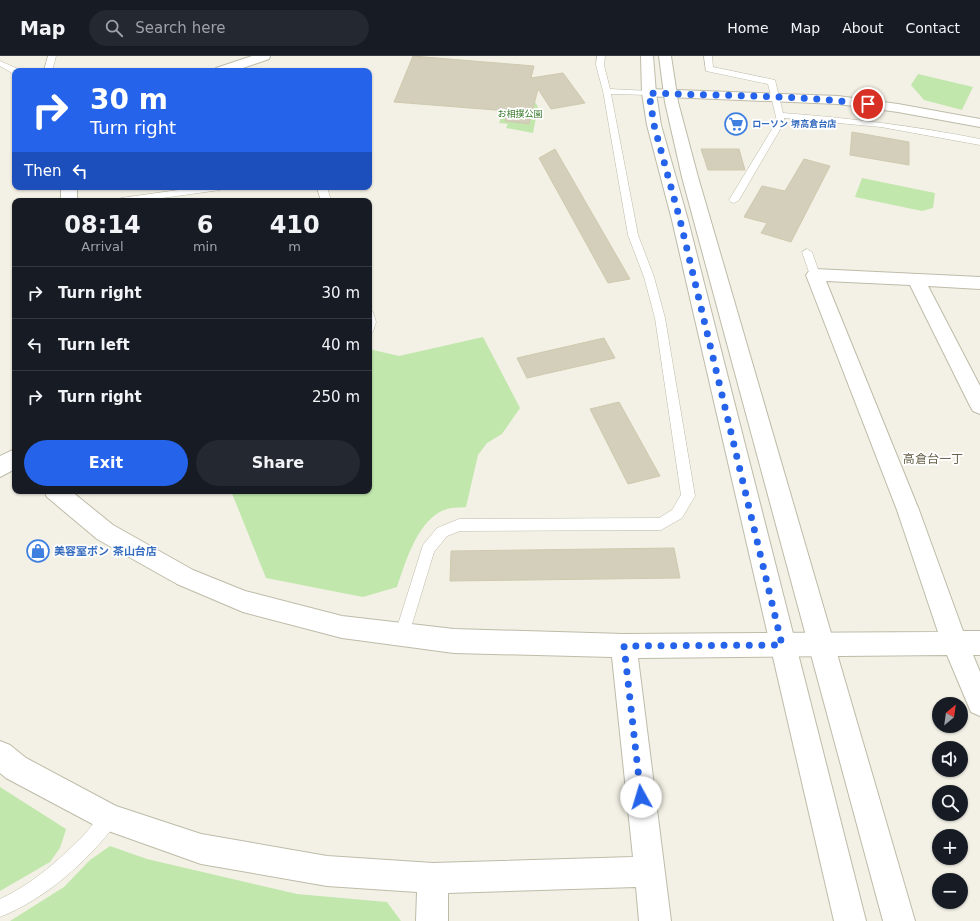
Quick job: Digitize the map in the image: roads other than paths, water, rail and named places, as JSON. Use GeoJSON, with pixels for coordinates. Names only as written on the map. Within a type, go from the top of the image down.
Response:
{"type":"FeatureCollection","features":[{"type":"Feature","properties":{"kind":"street"},"geometry":{"type":"LineString","coordinates":[[230,68],[264,56]]}},
{"type":"Feature","properties":{"kind":"street"},"geometry":{"type":"LineString","coordinates":[[647,56],[690,177],[899,921]]}},
{"type":"Feature","properties":{"kind":"street"},"geometry":{"type":"LineString","coordinates":[[665,56],[654,125],[682,227],[850,921]]}},
{"type":"Feature","properties":{"kind":"street"},"geometry":{"type":"LineString","coordinates":[[659,93],[838,100],[898,108],[980,123]]}},
{"type":"Feature","properties":{"kind":"street"},"geometry":{"type":"LineString","coordinates":[[980,283],[815,275],[908,510],[968,643],[980,703]]}},
{"type":"Feature","properties":{"kind":"street"},"geometry":{"type":"LineString","coordinates":[[916,280],[980,406]]}},
{"type":"Feature","properties":{"kind":"street"},"geometry":{"type":"LineString","coordinates":[[59,494],[105,532],[186,577],[243,601],[342,627],[454,641],[624,646],[822,646],[968,643]]}},
{"type":"Feature","properties":{"kind":"street"},"geometry":{"type":"LineString","coordinates":[[624,646],[655,921]]}},
{"type":"Feature","properties":{"kind":"street"},"geometry":{"type":"LineString","coordinates":[[0,755],[16,768],[110,818],[201,848],[327,871],[433,878],[650,872]]}},
{"type":"Feature","properties":{"kind":"street"},"geometry":{"type":"LineString","coordinates":[[432,921],[433,878]]}},
{"type":"Feature","properties":{"kind":"lane"},"geometry":{"type":"LineString","coordinates":[[49,68],[52,56]]}},
{"type":"Feature","properties":{"kind":"lane"},"geometry":{"type":"LineString","coordinates":[[402,634],[428,549],[442,532],[459,525],[661,524],[677,514],[688,496],[660,318],[649,277],[633,235],[607,91],[600,65],[601,56]]}},
{"type":"Feature","properties":{"kind":"lane"},"geometry":{"type":"LineString","coordinates":[[708,56],[709,68],[772,82],[777,97],[781,121],[734,200]]}},
{"type":"Feature","properties":{"kind":"lane"},"geometry":{"type":"LineString","coordinates":[[0,63],[12,70]]}},
{"type":"Feature","properties":{"kind":"lane"},"geometry":{"type":"LineString","coordinates":[[607,91],[659,93]]}},
{"type":"Feature","properties":{"kind":"lane"},"geometry":{"type":"LineString","coordinates":[[780,115],[857,121],[896,126],[980,142]]}},
{"type":"Feature","properties":{"kind":"lane"},"geometry":{"type":"LineString","coordinates":[[142,198],[199,190]]}},
{"type":"Feature","properties":{"kind":"lane"},"geometry":{"type":"LineString","coordinates":[[807,252],[815,275]]}},
{"type":"Feature","properties":{"kind":"lane"},"geometry":{"type":"LineString","coordinates":[[0,908],[15,903],[63,866],[97,836],[110,818]]}},
{"type":"Feature","properties":{"kind":"place","name":"ローソン 堺高倉台店"},"geometry":{"type":"Point","coordinates":[736,124]}},
{"type":"Feature","properties":{"kind":"place","name":"美容室ボン 茶山台店"},"geometry":{"type":"Point","coordinates":[38,551]}},
{"type":"Feature","properties":{"kind":"district","name":"高倉台一丁"},"geometry":{"type":"Point","coordinates":[933,459]}},
{"type":"Feature","properties":{"kind":"park label","name":"お相撲公園"},"geometry":{"type":"Point","coordinates":[520,114]}}]}
